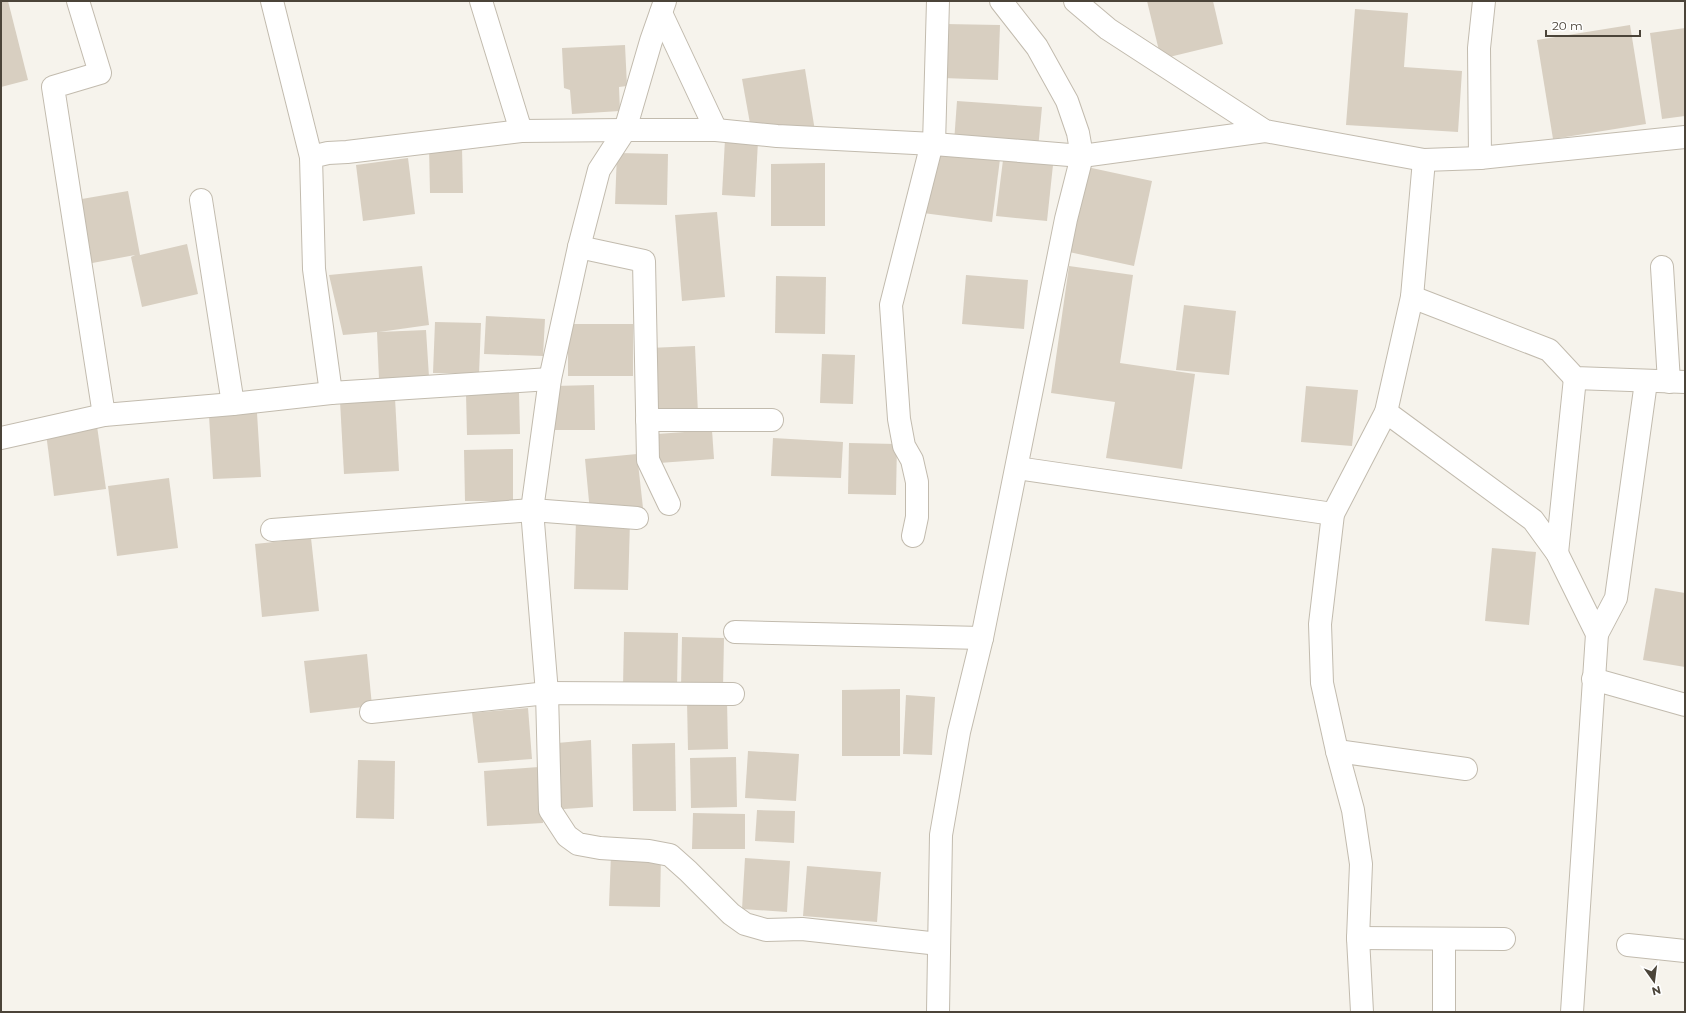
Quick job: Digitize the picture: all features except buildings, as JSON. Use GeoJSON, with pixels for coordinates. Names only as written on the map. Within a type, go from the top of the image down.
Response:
{"type":"FeatureCollection","features":[{"type":"Feature","properties":{"kind":"street"},"geometry":{"type":"LineString","coordinates":[[78,1],[100,73],[53,87],[104,415]]}},
{"type":"Feature","properties":{"kind":"street"},"geometry":{"type":"LineString","coordinates":[[272,1],[311,158],[314,269],[331,393]]}},
{"type":"Feature","properties":{"kind":"street"},"geometry":{"type":"LineString","coordinates":[[481,1],[521,131]]}},
{"type":"Feature","properties":{"kind":"street"},"geometry":{"type":"LineString","coordinates":[[914,536],[917,517],[917,482],[912,460],[904,446],[899,419],[891,305],[930,151],[934,144],[938,1]]}},
{"type":"Feature","properties":{"kind":"street"},"geometry":{"type":"LineString","coordinates":[[938,1012],[941,835],[959,732],[982,638],[1066,219],[1082,156],[1078,133],[1067,101],[1037,47],[1001,1]]}},
{"type":"Feature","properties":{"kind":"street"},"geometry":{"type":"LineString","coordinates":[[1075,1],[1108,29],[1264,131]]}},
{"type":"Feature","properties":{"kind":"street"},"geometry":{"type":"LineString","coordinates":[[1480,158],[1479,48],[1484,1]]}},
{"type":"Feature","properties":{"kind":"street"},"geometry":{"type":"LineString","coordinates":[[663,7],[716,130]]}},
{"type":"Feature","properties":{"kind":"street"},"geometry":{"type":"LineString","coordinates":[[663,7],[651,41],[625,130],[599,170],[579,247],[550,379],[532,510],[547,693],[550,810],[566,836],[578,844],[600,848],[649,851],[670,855],[688,870],[731,914],[745,924],[766,930],[802,929],[939,944]]}},
{"type":"Feature","properties":{"kind":"street"},"geometry":{"type":"LineString","coordinates":[[311,158],[328,153],[521,131],[716,130],[777,136],[934,144],[1082,156],[1264,131],[1424,160],[1480,158],[1685,137]]}},
{"type":"Feature","properties":{"kind":"street"},"geometry":{"type":"LineString","coordinates":[[1362,1012],[1358,938],[1361,864],[1353,810],[1337,751],[1322,683],[1320,624],[1333,514],[1386,412],[1412,297],[1424,160]]}},
{"type":"Feature","properties":{"kind":"street"},"geometry":{"type":"LineString","coordinates":[[201,200],[233,404]]}},
{"type":"Feature","properties":{"kind":"street"},"geometry":{"type":"LineString","coordinates":[[579,247],[644,261],[648,460],[669,504]]}},
{"type":"Feature","properties":{"kind":"street"},"geometry":{"type":"LineString","coordinates":[[1574,378],[1646,382],[1677,382],[1662,267]]}},
{"type":"Feature","properties":{"kind":"street"},"geometry":{"type":"LineString","coordinates":[[1412,297],[1550,350],[1574,378],[1557,553]]}},
{"type":"Feature","properties":{"kind":"street"},"geometry":{"type":"LineString","coordinates":[[1,438],[104,415],[233,404],[331,393],[550,379]]}},
{"type":"Feature","properties":{"kind":"street"},"geometry":{"type":"LineString","coordinates":[[1572,1012],[1597,634],[1616,598],[1646,382]]}},
{"type":"Feature","properties":{"kind":"street"},"geometry":{"type":"LineString","coordinates":[[1386,412],[1533,520],[1557,553],[1597,634]]}},
{"type":"Feature","properties":{"kind":"street"},"geometry":{"type":"LineString","coordinates":[[647,420],[772,420]]}},
{"type":"Feature","properties":{"kind":"street"},"geometry":{"type":"LineString","coordinates":[[1017,468],[1333,514]]}},
{"type":"Feature","properties":{"kind":"street"},"geometry":{"type":"LineString","coordinates":[[272,530],[532,510],[637,518]]}},
{"type":"Feature","properties":{"kind":"street"},"geometry":{"type":"LineString","coordinates":[[735,632],[982,638]]}},
{"type":"Feature","properties":{"kind":"street"},"geometry":{"type":"LineString","coordinates":[[1593,679],[1685,705]]}},
{"type":"Feature","properties":{"kind":"street"},"geometry":{"type":"LineString","coordinates":[[371,712],[547,693],[733,694]]}},
{"type":"Feature","properties":{"kind":"street"},"geometry":{"type":"LineString","coordinates":[[1337,751],[1466,769]]}},
{"type":"Feature","properties":{"kind":"street"},"geometry":{"type":"LineString","coordinates":[[1358,938],[1504,939]]}},
{"type":"Feature","properties":{"kind":"street"},"geometry":{"type":"LineString","coordinates":[[1444,939],[1444,1012]]}},
{"type":"Feature","properties":{"kind":"street"},"geometry":{"type":"LineString","coordinates":[[1628,945],[1685,951]]}}]}
